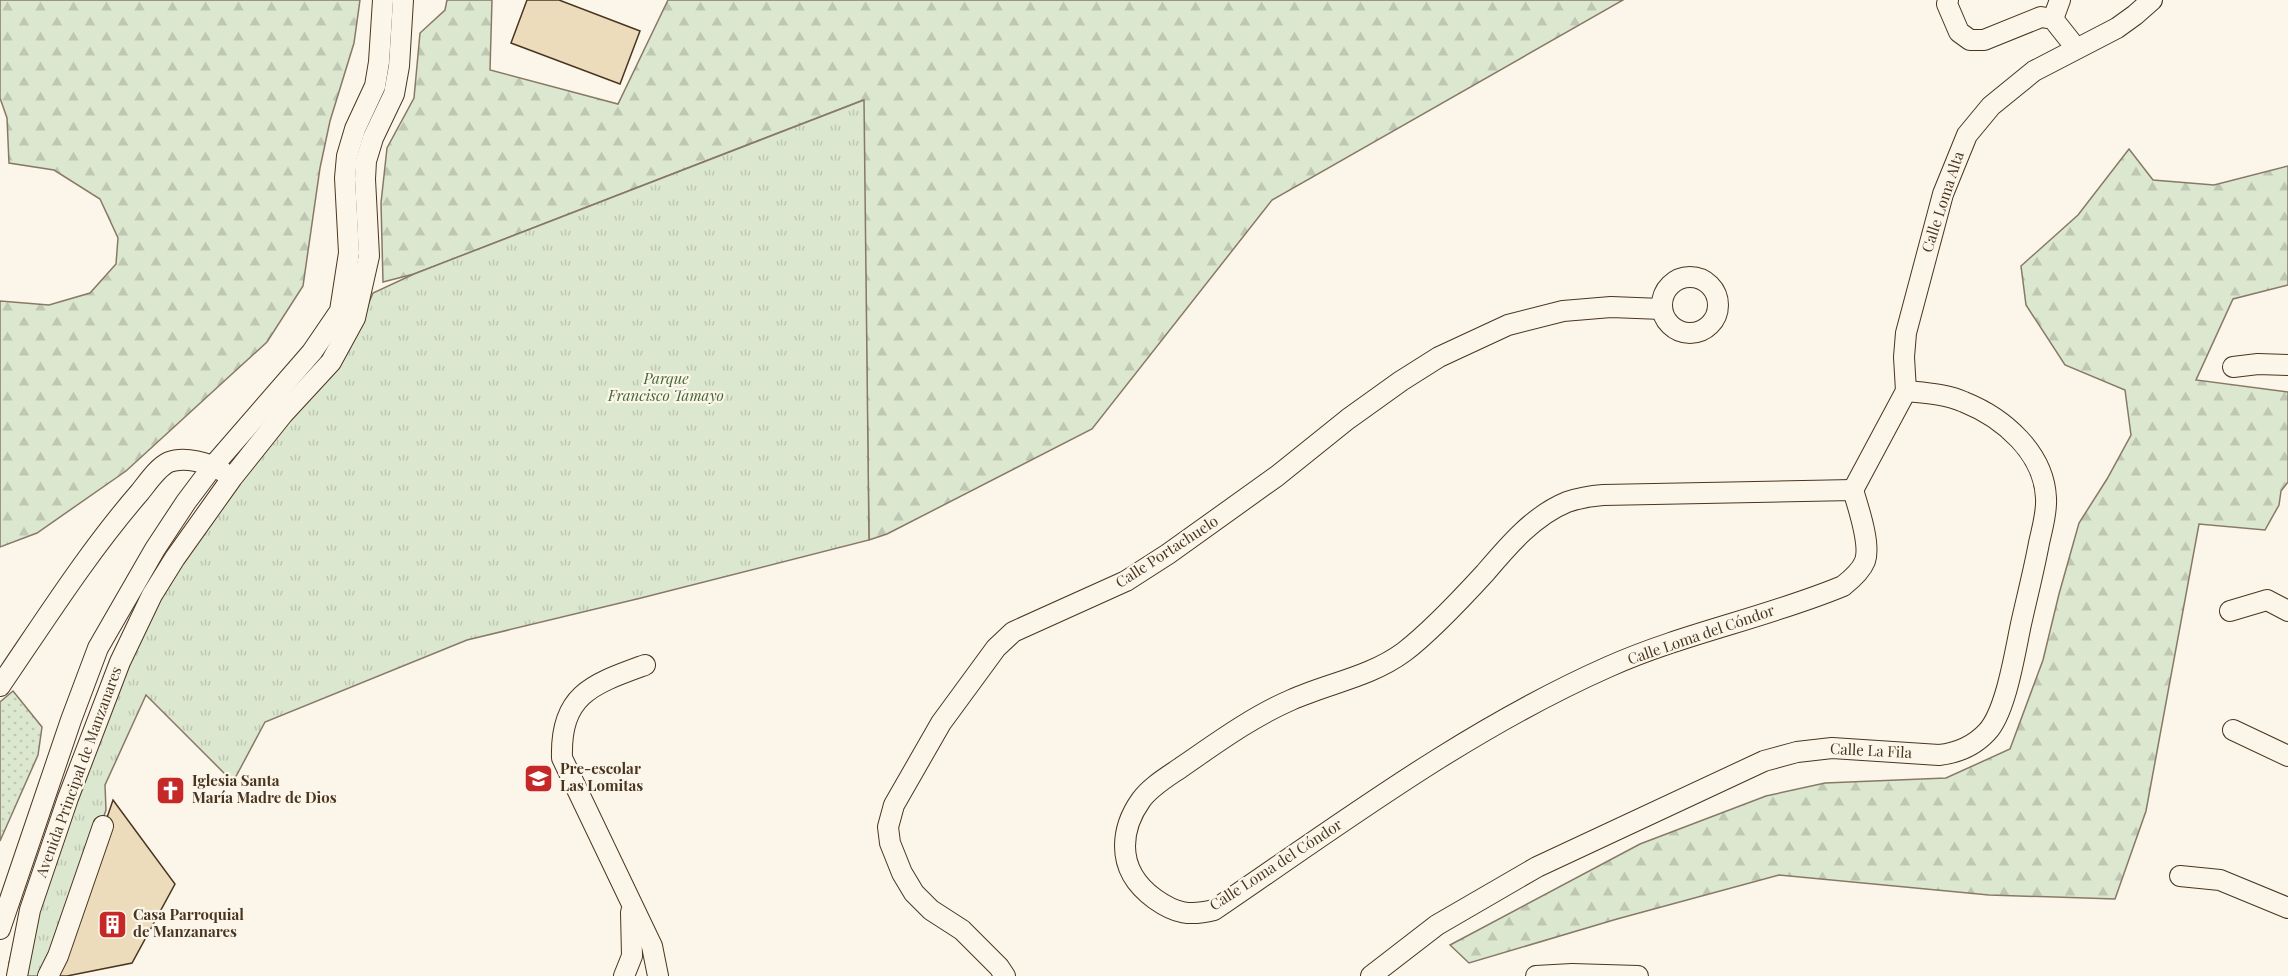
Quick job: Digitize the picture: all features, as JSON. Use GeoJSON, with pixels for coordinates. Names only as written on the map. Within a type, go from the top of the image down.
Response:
{"type":"FeatureCollection","features":[{"type":"Feature","properties":{"kind":"street","name":"Avenida Principal de Manzanares"},"geometry":{"type":"LineString","coordinates":[[0,928],[98,648],[155,549],[186,502],[213,466],[312,352],[340,311],[350,253],[345,178],[347,156],[355,129],[375,86],[383,0]]}},
{"type":"Feature","properties":{"kind":"street","name":"Avenida Principal de Manzanares"},"geometry":{"type":"LineString","coordinates":[[17,976],[37,889],[91,734],[120,662],[152,595],[175,558],[232,478],[283,414],[331,362],[355,318],[369,256],[366,161],[373,138],[394,94],[399,66],[403,0]]}},
{"type":"Feature","properties":{"kind":"street"},"geometry":{"type":"LineString","coordinates":[[1948,0],[1947,4],[1959,33],[1970,40],[1983,40],[2041,17],[2053,19],[2076,48]]}},
{"type":"Feature","properties":{"kind":"street"},"geometry":{"type":"LineString","coordinates":[[2053,19],[2060,0]]}},
{"type":"Feature","properties":{"kind":"street","name":"Calle Loma Alta"},"geometry":{"type":"LineString","coordinates":[[1906,391],[1904,357],[1906,333],[1942,194],[1967,135],[1991,106],[2022,81],[2047,63],[2117,28],[2152,0]]}},
{"type":"Feature","properties":{"kind":"street","name":"Calle Portachuelo"},"geometry":{"type":"LineString","coordinates":[[1005,976],[962,930],[931,910],[914,893],[902,873],[890,843],[888,827],[894,806],[941,723],[996,648],[1013,632],[1126,580],[1168,554],[1277,476],[1348,418],[1439,357],[1508,325],[1563,311],[1611,307],[1662,309]]}},
{"type":"Feature","properties":{"kind":"street"},"geometry":{"type":"LineString","coordinates":[[2233,367],[2258,364],[2288,365]]}},
{"type":"Feature","properties":{"kind":"street"},"geometry":{"type":"LineString","coordinates":[[1854,490],[1906,391]]}},
{"type":"Feature","properties":{"kind":"street","name":"Calle La Fila"},"geometry":{"type":"LineString","coordinates":[[1371,976],[1437,925],[1538,867],[1764,761],[1797,752],[1832,748],[1952,754],[1977,741],[1987,732],[1996,721],[2007,685],[2034,569],[2045,517],[2046,498],[2043,483],[2030,451],[2005,426],[1986,413],[1964,401],[1906,391]]}},
{"type":"Feature","properties":{"kind":"street"},"geometry":{"type":"LineString","coordinates":[[0,686],[46,617],[120,515],[155,475],[169,463],[185,460],[213,466],[232,478]]}},
{"type":"Feature","properties":{"kind":"street","name":"Calle Loma del Cóndor"},"geometry":{"type":"LineString","coordinates":[[1854,490],[1866,540],[1866,559],[1856,575],[1843,586],[1647,651],[1569,685],[1428,765],[1214,910],[1196,914],[1167,908],[1140,886],[1130,872],[1125,854],[1125,836],[1131,815],[1142,798],[1160,782],[1257,716],[1292,699],[1354,678],[1404,652],[1511,543],[1534,523],[1565,503],[1583,497],[1602,495],[1854,490]]}},
{"type":"Feature","properties":{"kind":"street"},"geometry":{"type":"LineString","coordinates":[[2230,611],[2267,600],[2288,611]]}},
{"type":"Feature","properties":{"kind":"street"},"geometry":{"type":"LineString","coordinates":[[645,665],[608,677],[585,693],[574,705],[566,719],[562,739],[562,759],[652,946],[658,976]]}},
{"type":"Feature","properties":{"kind":"street"},"geometry":{"type":"LineString","coordinates":[[2233,730],[2288,756]]}},
{"type":"Feature","properties":{"kind":"street"},"geometry":{"type":"LineString","coordinates":[[48,976],[58,956],[102,826]]}},
{"type":"Feature","properties":{"kind":"street"},"geometry":{"type":"LineString","coordinates":[[2180,876],[2220,880],[2288,908]]}},
{"type":"Feature","properties":{"kind":"street"},"geometry":{"type":"LineString","coordinates":[[630,901],[633,943],[625,974],[642,970],[651,976]]}},
{"type":"Feature","properties":{"kind":"street"},"geometry":{"type":"LineString","coordinates":[[1536,976],[1572,974],[1638,976]]}},
{"type":"Feature","properties":{"kind":"green space"},"geometry":{"type":"Polygon","coordinates":[[[0,0],[360,0],[354,43],[330,121],[320,168],[303,286],[267,342],[126,471],[37,533],[0,547],[0,301],[49,305],[90,293],[116,264],[118,238],[100,199],[54,170],[9,163],[7,118],[0,98],[0,0]]]}},
{"type":"Feature","properties":{"kind":"green space"},"geometry":{"type":"Polygon","coordinates":[[[447,0],[492,0],[490,70],[618,104],[668,0],[1623,0],[1272,200],[1092,429],[887,534],[869,540],[863,100],[414,274],[383,282],[381,203],[387,148],[414,98],[420,33],[445,10],[447,0]]]}},
{"type":"Feature","properties":{"kind":"green space","name":"Parque Francisco Tamayo"},"geometry":{"type":"Polygon","coordinates":[[[864,100],[869,540],[467,640],[265,722],[233,782],[146,695],[105,785],[106,810],[55,956],[44,976],[17,976],[9,963],[18,928],[147,604],[361,321],[373,293],[414,274],[864,100]]]}},
{"type":"Feature","properties":{"kind":"green space"},"geometry":{"type":"Polygon","coordinates":[[[2129,149],[2153,180],[2214,185],[2288,166],[2288,285],[2233,299],[2196,380],[2288,392],[2288,482],[2281,491],[2279,505],[2265,530],[2199,524],[2146,811],[2115,899],[1989,895],[1779,875],[1617,919],[1469,963],[1450,945],[1640,844],[1766,796],[1825,783],[1946,778],[2010,749],[2043,660],[2079,523],[2131,435],[2125,390],[2065,365],[2026,305],[2021,266],[2078,215],[2129,149]]]}},
{"type":"Feature","properties":{"kind":"green space"},"geometry":{"type":"Polygon","coordinates":[[[13,691],[42,727],[38,755],[0,841],[0,702],[13,691]]]}},
{"type":"Feature","properties":{"kind":"building"},"geometry":{"type":"Polygon","coordinates":[[[527,0],[559,0],[640,31],[620,84],[511,43],[527,0]]]}},
{"type":"Feature","properties":{"kind":"building","name":"Casa Parroquial de Manzanares"},"geometry":{"type":"Polygon","coordinates":[[[113,800],[175,884],[132,963],[67,976],[53,976],[113,800]]]}},
{"type":"Feature","properties":{"kind":"place","name":"Pre-escolar Las Lomitas"},"geometry":{"type":"Point","coordinates":[539,778]}},
{"type":"Feature","properties":{"kind":"place","name":"Iglesia Santa María Madre de Dios"},"geometry":{"type":"Point","coordinates":[171,790]}},
{"type":"Feature","properties":{"kind":"place","name":"Casa Parroquial de Manzanares"},"geometry":{"type":"Point","coordinates":[112,924]}}]}
